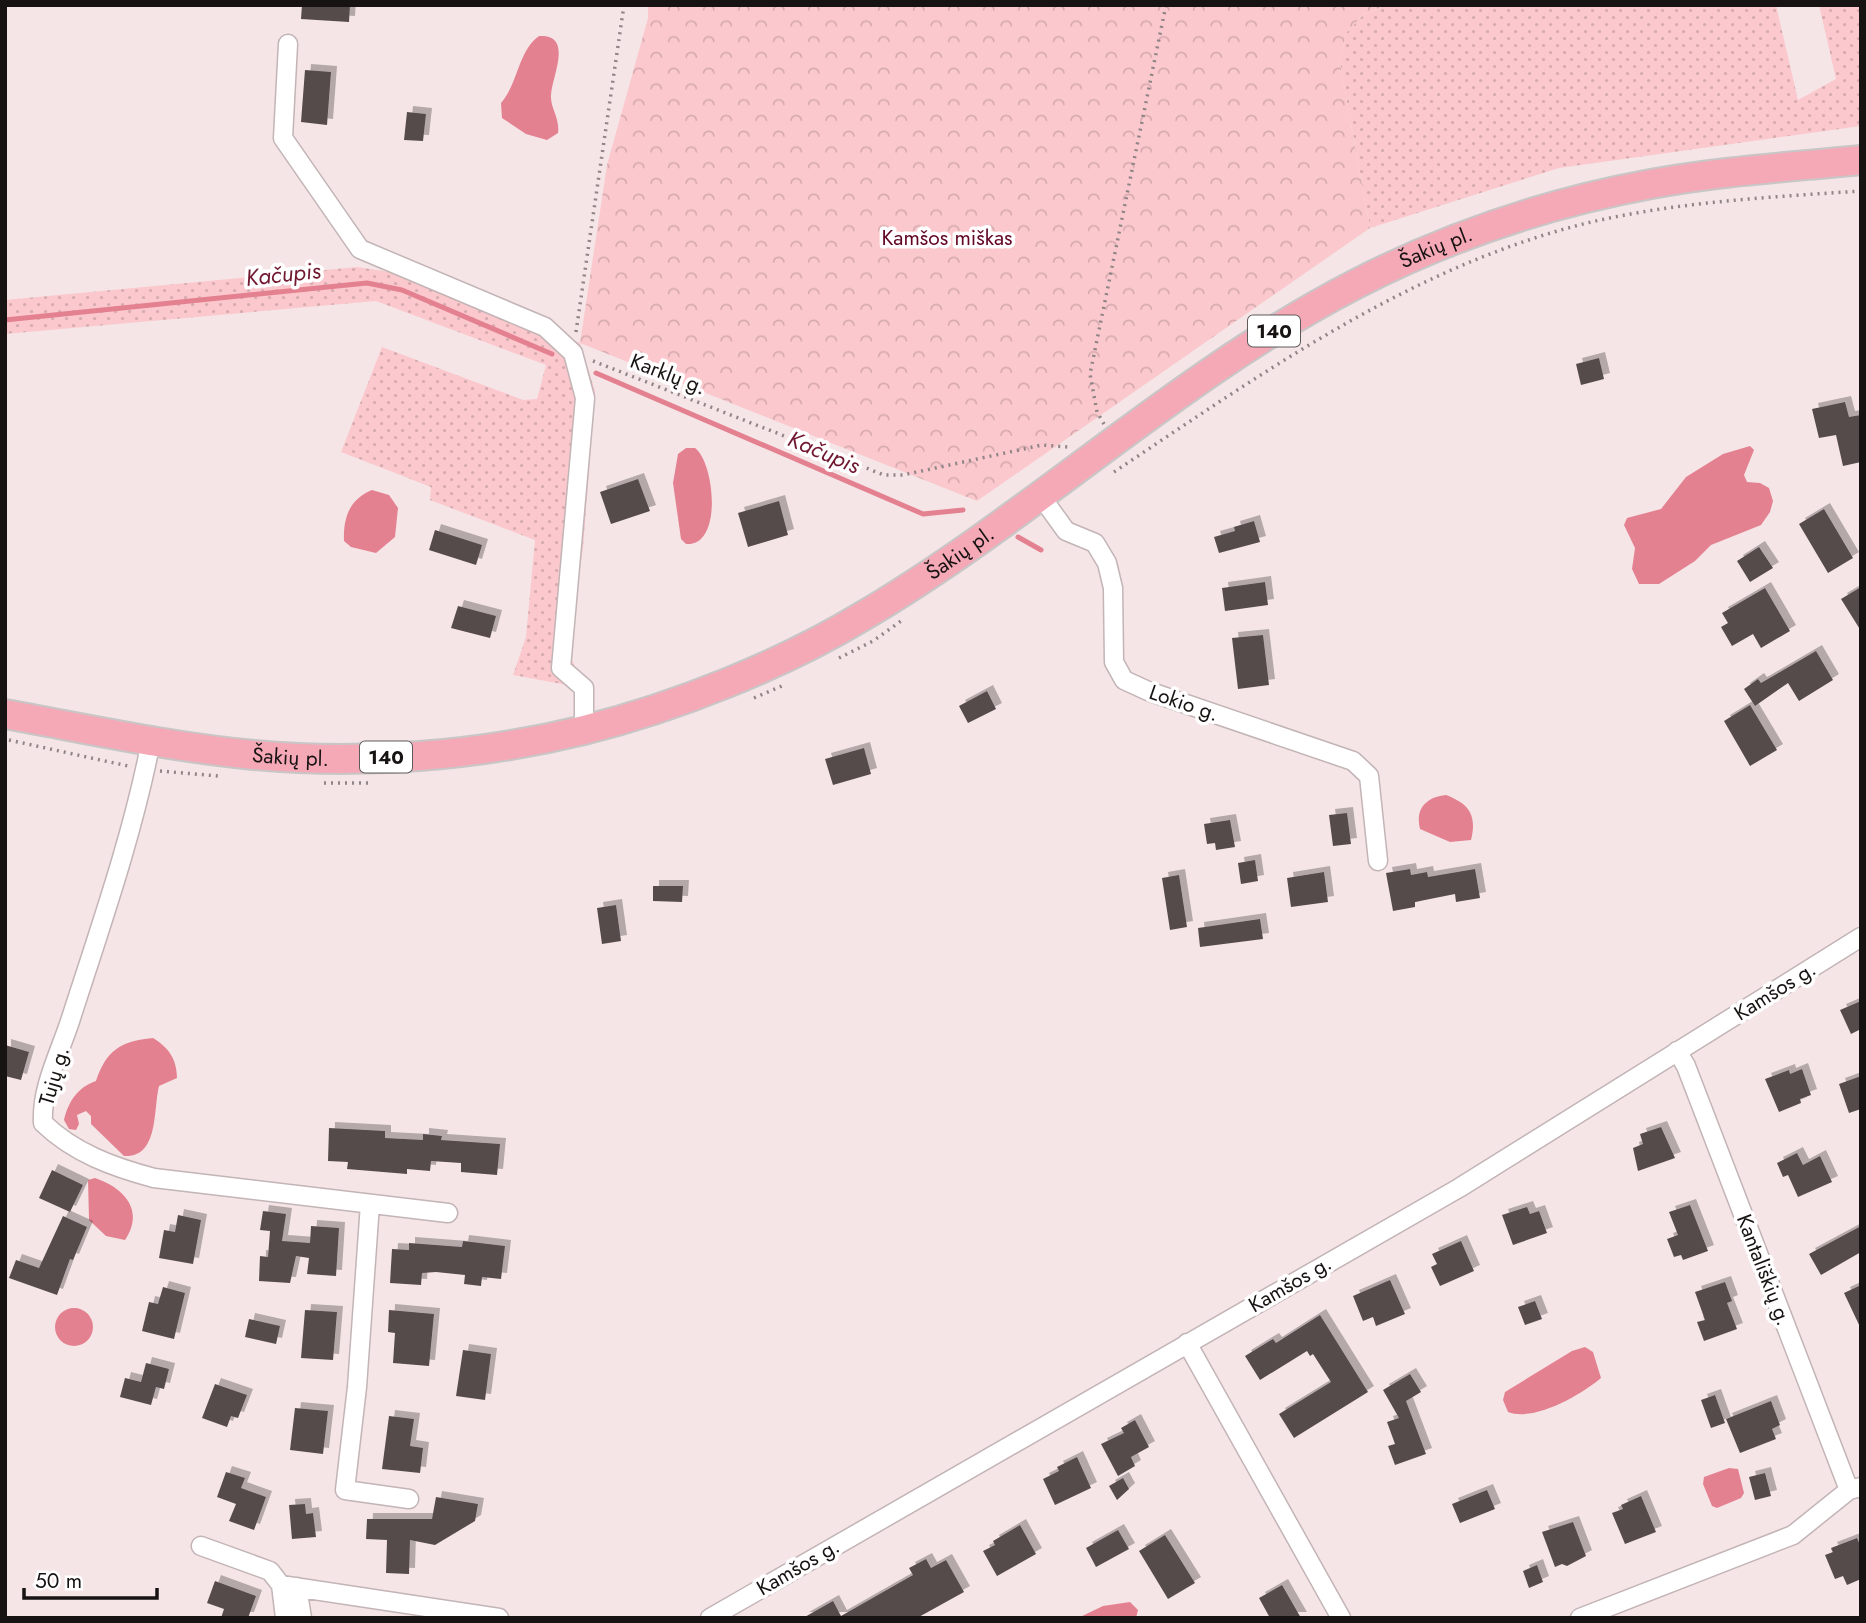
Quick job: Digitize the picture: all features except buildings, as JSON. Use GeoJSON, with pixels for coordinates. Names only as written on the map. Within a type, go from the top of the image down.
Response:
{"type":"FeatureCollection","features":[{"type":"Feature","properties":{"kind":"main road","name":"Šakių pl."},"geometry":{"type":"LineString","coordinates":[[5,714],[151,741],[256,755],[376,758],[453,752],[584,730],[694,695],[757,669],[860,618],[1040,495],[1096,469],[1115,440],[1239,353],[1304,313],[1388,268],[1475,231],[1539,209],[1656,183],[1861,160]]}},
{"type":"Feature","properties":{"kind":"street"},"geometry":{"type":"LineString","coordinates":[[288,44],[283,138],[360,249],[545,327],[573,353],[585,398],[561,668],[584,688],[584,730]]}},
{"type":"Feature","properties":{"kind":"street","name":"Lokio g."},"geometry":{"type":"LineString","coordinates":[[1040,495],[1066,531],[1096,543],[1107,563],[1114,588],[1114,662],[1124,680],[1148,691],[1353,761],[1369,776],[1378,860]]}},
{"type":"Feature","properties":{"kind":"street","name":"Tujų g."},"geometry":{"type":"LineString","coordinates":[[151,741],[137,807],[71,1020],[42,1101],[43,1123],[62,1141],[103,1162],[154,1178],[449,1213]]}},
{"type":"Feature","properties":{"kind":"street","name":"Kamšos g."},"geometry":{"type":"LineString","coordinates":[[710,1618],[1458,1188],[1861,937]]}},
{"type":"Feature","properties":{"kind":"street","name":"Kantališkių g."},"geometry":{"type":"LineString","coordinates":[[1580,1618],[1793,1535],[1855,1489],[1686,1066],[1677,1051]]}},
{"type":"Feature","properties":{"kind":"street"},"geometry":{"type":"LineString","coordinates":[[370,1204],[345,1490],[409,1499]]}},
{"type":"Feature","properties":{"kind":"street"},"geometry":{"type":"LineString","coordinates":[[1187,1343],[1340,1618]]}},
{"type":"Feature","properties":{"kind":"street"},"geometry":{"type":"LineString","coordinates":[[201,1546],[270,1571],[289,1586],[302,1618]]}},
{"type":"Feature","properties":{"kind":"street"},"geometry":{"type":"LineString","coordinates":[[285,1618],[289,1586]]}},
{"type":"Feature","properties":{"kind":"street"},"geometry":{"type":"LineString","coordinates":[[289,1586],[499,1618]]}},
{"type":"Feature","properties":{"kind":"path"},"geometry":{"type":"LineString","coordinates":[[573,353],[624,5]]}},
{"type":"Feature","properties":{"kind":"path"},"geometry":{"type":"LineString","coordinates":[[1115,440],[1097,412],[1090,374],[1166,5]]}},
{"type":"Feature","properties":{"kind":"path"},"geometry":{"type":"LineString","coordinates":[[1096,469],[1309,342],[1418,285],[1495,252],[1587,223],[1674,208],[1861,191]]}},
{"type":"Feature","properties":{"kind":"path","name":"Karklų g."},"geometry":{"type":"LineString","coordinates":[[573,353],[884,475],[903,475],[1042,445],[1074,449],[1096,469]]}},
{"type":"Feature","properties":{"kind":"path"},"geometry":{"type":"LineString","coordinates":[[838,659],[873,641],[906,617]]}},
{"type":"Feature","properties":{"kind":"path"},"geometry":{"type":"LineString","coordinates":[[743,702],[791,682]]}},
{"type":"Feature","properties":{"kind":"path"},"geometry":{"type":"LineString","coordinates":[[5,739],[145,770],[227,776]]}},
{"type":"Feature","properties":{"kind":"path"},"geometry":{"type":"LineString","coordinates":[[322,783],[376,782]]}},
{"type":"Feature","properties":{"kind":"green space","name":"Kamšos miškas"},"geometry":{"type":"Polygon","coordinates":[[[648,5],[1387,5],[1364,14],[1346,33],[1340,63],[1370,228],[977,501],[580,343],[607,165],[648,18],[648,5]]]}},
{"type":"Feature","properties":{"kind":"green space"},"geometry":{"type":"Polygon","coordinates":[[[1387,5],[1776,5],[1798,100],[1836,79],[1819,5],[1861,5],[1861,126],[1559,168],[1370,228],[1340,63],[1346,33],[1364,14],[1387,5]]]}},
{"type":"Feature","properties":{"kind":"green space"},"geometry":{"type":"Polygon","coordinates":[[[357,267],[409,275],[580,343],[595,391],[583,548],[568,650],[584,688],[513,675],[526,637],[535,540],[430,500],[431,487],[341,452],[382,347],[523,400],[537,399],[546,365],[376,301],[5,334],[5,300],[357,267]]]}},
{"type":"Feature","properties":{"kind":"shaded area"},"geometry":{"type":"Polygon","coordinates":[[[539,36],[550,37],[556,42],[558,49],[551,95],[558,133],[547,140],[526,134],[502,118],[501,103],[527,50],[539,36]]]}},
{"type":"Feature","properties":{"kind":"shaded area"},"geometry":{"type":"Polygon","coordinates":[[[1750,446],[1754,450],[1744,475],[1747,482],[1760,483],[1769,488],[1773,501],[1770,512],[1761,525],[1711,545],[1695,561],[1659,584],[1639,584],[1632,569],[1635,548],[1624,525],[1627,518],[1661,509],[1686,477],[1723,454],[1750,446]]]}},
{"type":"Feature","properties":{"kind":"shaded area"},"geometry":{"type":"Polygon","coordinates":[[[686,448],[695,448],[702,457],[711,486],[712,503],[706,532],[698,541],[686,544],[681,539],[673,483],[678,454],[686,448]]]}},
{"type":"Feature","properties":{"kind":"shaded area"},"geometry":{"type":"Polygon","coordinates":[[[372,490],[389,495],[398,508],[395,537],[376,553],[351,547],[344,541],[349,510],[358,498],[372,490]]]}},
{"type":"Feature","properties":{"kind":"shaded area"},"geometry":{"type":"Polygon","coordinates":[[[1446,795],[1461,802],[1470,812],[1473,824],[1471,840],[1450,842],[1420,829],[1419,816],[1424,805],[1433,798],[1446,795]]]}},
{"type":"Feature","properties":{"kind":"shaded area"},"geometry":{"type":"Polygon","coordinates":[[[153,1038],[171,1054],[177,1078],[159,1086],[152,1131],[143,1149],[135,1155],[124,1156],[91,1124],[91,1116],[86,1111],[77,1115],[79,1124],[76,1130],[69,1129],[64,1120],[71,1101],[84,1087],[96,1081],[110,1055],[123,1045],[153,1038]]]}},
{"type":"Feature","properties":{"kind":"shaded area"},"geometry":{"type":"Polygon","coordinates":[[[95,1178],[123,1194],[132,1210],[131,1229],[125,1240],[106,1236],[89,1220],[88,1180],[95,1178]]]}},
{"type":"Feature","properties":{"kind":"shaded area"},"geometry":{"type":"Polygon","coordinates":[[[74,1308],[87,1314],[93,1327],[87,1340],[74,1346],[61,1340],[55,1327],[61,1314],[74,1308]]]}},
{"type":"Feature","properties":{"kind":"shaded area"},"geometry":{"type":"Polygon","coordinates":[[[1585,1347],[1593,1352],[1601,1378],[1570,1399],[1544,1410],[1519,1414],[1508,1412],[1503,1400],[1505,1392],[1572,1351],[1585,1347]]]}},
{"type":"Feature","properties":{"kind":"shaded area"},"geometry":{"type":"Polygon","coordinates":[[[1729,1468],[1738,1469],[1744,1493],[1741,1498],[1717,1508],[1712,1506],[1703,1484],[1704,1477],[1729,1468]]]}},
{"type":"Feature","properties":{"kind":"shaded area"},"geometry":{"type":"Polygon","coordinates":[[[1130,1602],[1138,1610],[1136,1618],[1078,1618],[1103,1606],[1130,1602]]]}},
{"type":"Feature","properties":{"kind":"waterway","name":"Kačupis"},"geometry":{"type":"LineString","coordinates":[[5,320],[367,283],[402,290],[552,354]]}},
{"type":"Feature","properties":{"kind":"waterway","name":"Kačupis"},"geometry":{"type":"LineString","coordinates":[[596,373],[923,514],[963,510]]}},
{"type":"Feature","properties":{"kind":"waterway","name":"Kačupis"},"geometry":{"type":"LineString","coordinates":[[1018,537],[1041,550]]}}]}
